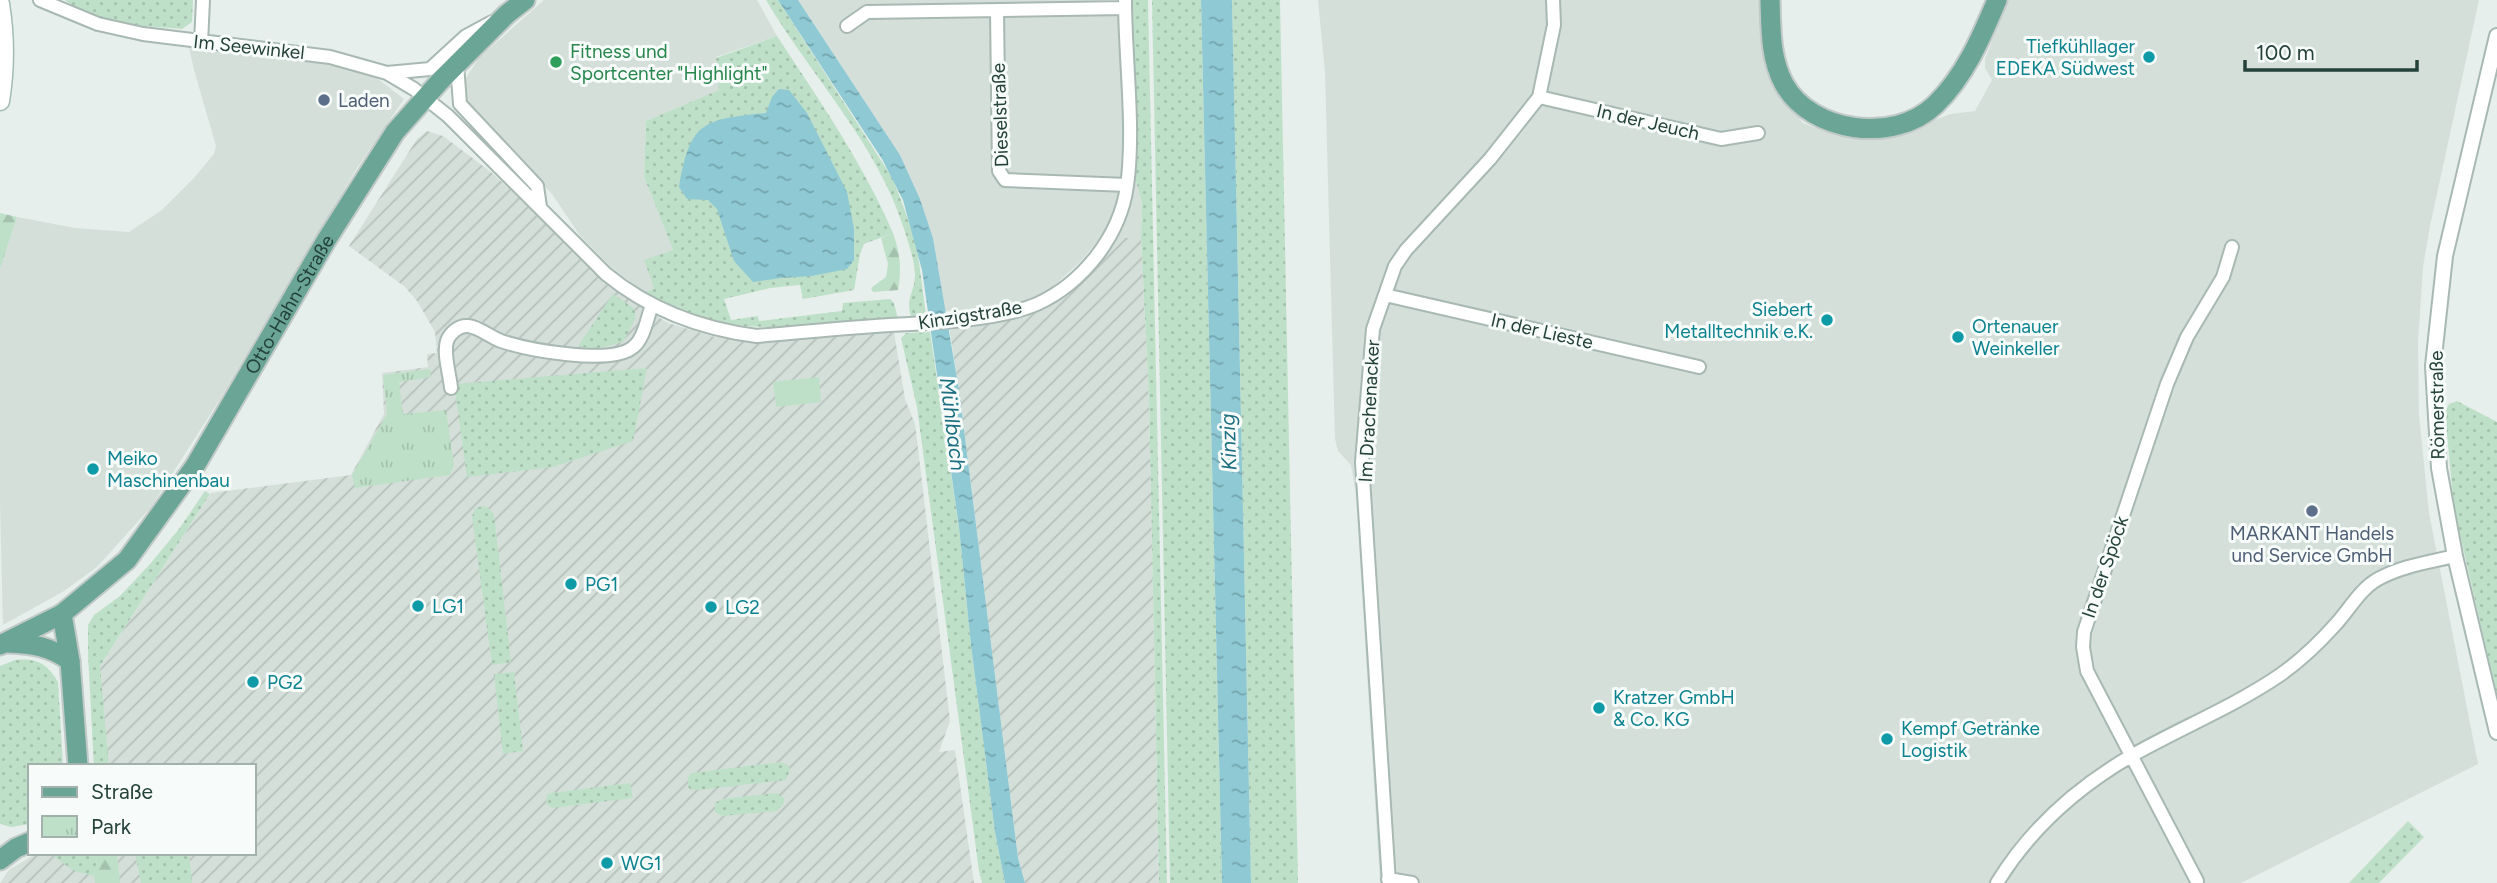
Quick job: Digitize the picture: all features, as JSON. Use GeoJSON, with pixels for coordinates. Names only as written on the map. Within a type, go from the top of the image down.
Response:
{"type":"FeatureCollection","features":[{"type":"Feature","properties":{"kind":"main road","name":"Otto-Hahn-Straße"},"geometry":{"type":"LineString","coordinates":[[4,644],[62,614],[116,571],[195,466],[327,239],[395,132],[457,64],[507,14],[525,0]]}},
{"type":"Feature","properties":{"kind":"main road"},"geometry":{"type":"LineString","coordinates":[[1770,0],[1772,45],[1776,65],[1795,99],[1828,121],[1868,129],[1895,125],[1933,107],[1958,80],[1997,0]]}},
{"type":"Feature","properties":{"kind":"main road"},"geometry":{"type":"LineString","coordinates":[[0,4],[0,101]]}},
{"type":"Feature","properties":{"kind":"main road"},"geometry":{"type":"LineString","coordinates":[[62,614],[70,661],[78,764]]}},
{"type":"Feature","properties":{"kind":"main road"},"geometry":{"type":"LineString","coordinates":[[4,644],[43,646],[70,661]]}},
{"type":"Feature","properties":{"kind":"main road"},"geometry":{"type":"LineString","coordinates":[[0,860],[15,846]]}},
{"type":"Feature","properties":{"kind":"street","name":"Im Seewinkel"},"geometry":{"type":"LineString","coordinates":[[40,0],[98,24],[201,43],[330,57],[387,73],[425,97]]}},
{"type":"Feature","properties":{"kind":"street","name":"Im Seewinkel"},"geometry":{"type":"LineString","coordinates":[[54,0],[67,11]]}},
{"type":"Feature","properties":{"kind":"street"},"geometry":{"type":"LineString","coordinates":[[201,43],[203,0]]}},
{"type":"Feature","properties":{"kind":"street","name":"Im Drachenacker"},"geometry":{"type":"LineString","coordinates":[[1412,883],[1388,881],[1362,462],[1373,329],[1395,266],[1406,250],[1490,159],[1539,97],[1554,25],[1553,0]]}},
{"type":"Feature","properties":{"kind":"street"},"geometry":{"type":"LineString","coordinates":[[847,26],[867,12],[1125,4]]}},
{"type":"Feature","properties":{"kind":"street","name":"Kinzigstraße"},"geometry":{"type":"LineString","coordinates":[[425,97],[448,116],[606,274],[652,305],[693,323],[757,336],[922,324],[1013,311],[1036,304],[1059,290],[1093,259],[1111,236],[1127,185],[1129,128],[1125,4]]}},
{"type":"Feature","properties":{"kind":"street","name":"Dieselstraße"},"geometry":{"type":"LineString","coordinates":[[997,10],[999,171],[1005,180],[1127,185]]}},
{"type":"Feature","properties":{"kind":"street"},"geometry":{"type":"LineString","coordinates":[[387,73],[430,69],[466,36],[507,14]]}},
{"type":"Feature","properties":{"kind":"street","name":"Römerstraße"},"geometry":{"type":"LineString","coordinates":[[2497,36],[2445,256],[2433,366],[2439,468],[2455,556],[2497,732]]}},
{"type":"Feature","properties":{"kind":"street"},"geometry":{"type":"LineString","coordinates":[[457,64],[460,104],[537,186],[540,207]]}},
{"type":"Feature","properties":{"kind":"street","name":"In der Jeuch"},"geometry":{"type":"LineString","coordinates":[[1539,97],[1721,139],[1758,133]]}},
{"type":"Feature","properties":{"kind":"street","name":"In der Spöck"},"geometry":{"type":"LineString","coordinates":[[2197,881],[2087,671],[2082,647],[2084,632],[2167,384],[2187,337],[2223,277],[2232,247]]}},
{"type":"Feature","properties":{"kind":"street","name":"In der Lieste"},"geometry":{"type":"LineString","coordinates":[[1385,295],[1699,367]]}},
{"type":"Feature","properties":{"kind":"street"},"geometry":{"type":"LineString","coordinates":[[452,388],[447,341],[463,326],[470,326],[500,341],[529,349],[562,355],[597,355],[631,349],[639,342],[652,305]]}},
{"type":"Feature","properties":{"kind":"street"},"geometry":{"type":"LineString","coordinates":[[1997,883],[2011,860],[2062,804],[2131,756],[2261,687],[2301,660],[2377,579],[2410,567],[2455,556]]}},
{"type":"Feature","properties":{"kind":"shaded area"},"geometry":{"type":"Polygon","coordinates":[[[544,0],[757,0],[777,36],[716,57],[720,90],[646,121],[644,177],[673,250],[655,289],[645,293],[612,268],[581,237],[552,194],[465,103],[464,81],[479,58],[544,0]]]}},
{"type":"Feature","properties":{"kind":"shaded area"},"geometry":{"type":"Polygon","coordinates":[[[798,0],[1131,0],[1133,170],[1142,203],[1141,238],[1100,238],[1081,261],[1049,290],[1030,302],[1006,307],[945,311],[933,238],[920,199],[900,155],[798,0]]]}},
{"type":"Feature","properties":{"kind":"shaded area"},"geometry":{"type":"Polygon","coordinates":[[[1318,0],[1760,0],[1763,52],[1770,73],[1786,102],[1803,123],[1848,137],[1874,138],[1888,137],[1951,114],[1975,111],[1992,80],[1985,68],[1985,59],[2008,0],[2479,0],[2430,226],[2423,267],[2418,342],[2419,415],[2429,513],[2478,764],[2241,883],[1380,883],[1356,495],[1351,465],[1338,451],[1335,439],[1325,72],[1318,0]]]}},
{"type":"Feature","properties":{"kind":"shaded area"},"geometry":{"type":"Polygon","coordinates":[[[189,47],[314,62],[359,71],[378,79],[404,99],[357,168],[220,399],[151,507],[97,567],[64,591],[3,625],[0,269],[17,217],[75,228],[129,232],[162,210],[194,178],[214,154],[216,146],[189,47]]]}},
{"type":"Feature","properties":{"kind":"shaded area"},"geometry":{"type":"Polygon","coordinates":[[[427,131],[443,136],[491,172],[534,210],[609,286],[668,323],[715,337],[768,342],[894,332],[905,399],[915,424],[950,721],[939,752],[955,750],[974,883],[0,883],[9,870],[34,855],[256,855],[256,764],[94,764],[91,709],[100,666],[211,493],[351,475],[384,414],[382,373],[428,367],[427,354],[437,353],[435,332],[417,301],[405,287],[349,246],[417,139],[427,131]]]}},
{"type":"Feature","properties":{"kind":"shaded area"},"geometry":{"type":"Polygon","coordinates":[[[1117,238],[1141,238],[1149,399],[1159,883],[1025,883],[1018,858],[949,327],[998,322],[1034,312],[1068,295],[1095,270],[1117,238]]]}},
{"type":"Feature","properties":{"kind":"green space"},"geometry":{"type":"Polygon","coordinates":[[[65,0],[193,0],[192,22],[182,29],[120,23],[91,15],[65,0]]]}},
{"type":"Feature","properties":{"kind":"green space"},"geometry":{"type":"Polygon","coordinates":[[[766,0],[778,0],[893,179],[918,255],[926,315],[911,316],[909,304],[915,281],[913,258],[892,198],[877,168],[842,111],[766,0]]]}},
{"type":"Feature","properties":{"kind":"green space"},"geometry":{"type":"Polygon","coordinates":[[[1131,0],[1148,0],[1167,883],[1159,883],[1149,399],[1141,238],[1142,203],[1133,170],[1131,0]]]}},
{"type":"Feature","properties":{"kind":"green space"},"geometry":{"type":"Polygon","coordinates":[[[1152,0],[1201,0],[1222,883],[1170,883],[1152,0]]]}},
{"type":"Feature","properties":{"kind":"green space"},"geometry":{"type":"Polygon","coordinates":[[[1232,0],[1280,0],[1298,883],[1251,883],[1232,0]]]}},
{"type":"Feature","properties":{"kind":"green space"},"geometry":{"type":"Polygon","coordinates":[[[777,36],[854,157],[893,233],[864,244],[854,290],[803,299],[800,285],[770,288],[724,299],[731,320],[758,316],[759,321],[842,311],[843,303],[890,299],[894,303],[898,319],[788,328],[744,326],[695,318],[645,293],[654,288],[644,260],[673,250],[644,177],[646,121],[719,90],[716,58],[777,36]]]}},
{"type":"Feature","properties":{"kind":"green space"},"geometry":{"type":"Polygon","coordinates":[[[0,213],[17,217],[0,269],[0,213]]]}},
{"type":"Feature","properties":{"kind":"green space"},"geometry":{"type":"Polygon","coordinates":[[[893,233],[900,261],[898,290],[873,292],[871,288],[886,277],[888,264],[881,238],[893,233]]]}},
{"type":"Feature","properties":{"kind":"green space"},"geometry":{"type":"Polygon","coordinates":[[[613,294],[635,309],[635,319],[624,341],[601,347],[578,346],[613,294]]]}},
{"type":"Feature","properties":{"kind":"green space"},"geometry":{"type":"Polygon","coordinates":[[[930,332],[959,527],[995,832],[1005,883],[982,883],[979,871],[917,407],[901,338],[906,333],[930,332]]]}},
{"type":"Feature","properties":{"kind":"green space"},"geometry":{"type":"Polygon","coordinates":[[[647,368],[633,441],[553,467],[467,477],[454,384],[647,368]]]}},
{"type":"Feature","properties":{"kind":"green space"},"geometry":{"type":"Polygon","coordinates":[[[430,369],[431,377],[399,382],[403,414],[446,410],[454,465],[450,475],[355,488],[352,475],[387,414],[383,375],[430,369]]]}},
{"type":"Feature","properties":{"kind":"green space"},"geometry":{"type":"Polygon","coordinates":[[[819,377],[821,402],[776,407],[773,382],[819,377]]]}},
{"type":"Feature","properties":{"kind":"green space"},"geometry":{"type":"Polygon","coordinates":[[[2457,401],[2497,422],[2497,695],[2454,509],[2445,412],[2449,404],[2457,401]]]}},
{"type":"Feature","properties":{"kind":"green space"},"geometry":{"type":"Polygon","coordinates":[[[205,491],[210,494],[100,666],[109,764],[94,764],[88,625],[94,615],[120,596],[179,529],[205,491]]]}},
{"type":"Feature","properties":{"kind":"green space"},"geometry":{"type":"Polygon","coordinates":[[[483,506],[494,514],[511,662],[492,665],[472,516],[476,508],[483,506]]]}},
{"type":"Feature","properties":{"kind":"green space"},"geometry":{"type":"Polygon","coordinates":[[[15,660],[40,663],[50,670],[58,682],[63,764],[28,764],[28,824],[11,827],[0,824],[0,666],[15,660]]]}},
{"type":"Feature","properties":{"kind":"green space"},"geometry":{"type":"Polygon","coordinates":[[[514,672],[523,751],[503,754],[494,674],[514,672]]]}},
{"type":"Feature","properties":{"kind":"green space"},"geometry":{"type":"Polygon","coordinates":[[[781,762],[789,766],[786,780],[699,790],[691,790],[688,787],[688,777],[692,773],[781,762]]]}},
{"type":"Feature","properties":{"kind":"green space"},"geometry":{"type":"Polygon","coordinates":[[[630,783],[633,798],[552,808],[546,803],[547,795],[551,793],[630,783]]]}},
{"type":"Feature","properties":{"kind":"green space"},"geometry":{"type":"Polygon","coordinates":[[[777,793],[784,798],[784,803],[777,811],[722,816],[715,812],[715,803],[722,799],[777,793]]]}},
{"type":"Feature","properties":{"kind":"green space"},"geometry":{"type":"Polygon","coordinates":[[[2408,821],[2424,837],[2379,883],[2349,883],[2408,821]]]}},
{"type":"Feature","properties":{"kind":"green space"},"geometry":{"type":"Polygon","coordinates":[[[52,855],[98,855],[94,876],[74,871],[52,855]]]}},
{"type":"Feature","properties":{"kind":"green space"},"geometry":{"type":"Polygon","coordinates":[[[98,855],[117,855],[120,883],[95,883],[98,855]]]}},
{"type":"Feature","properties":{"kind":"green space"},"geometry":{"type":"Polygon","coordinates":[[[135,855],[189,855],[192,883],[141,883],[135,855]]]}},
{"type":"Feature","properties":{"kind":"water","name":"Mühlbach"},"geometry":{"type":"Polygon","coordinates":[[[778,0],[798,0],[900,155],[920,199],[933,238],[959,390],[1018,858],[1025,883],[1005,883],[995,832],[959,527],[922,270],[903,200],[882,159],[778,0]]]}},
{"type":"Feature","properties":{"kind":"water","name":"Kinzig"},"geometry":{"type":"Polygon","coordinates":[[[1201,0],[1232,0],[1251,883],[1222,883],[1201,0]]]}},
{"type":"Feature","properties":{"kind":"water"},"geometry":{"type":"Polygon","coordinates":[[[779,89],[789,90],[807,113],[847,192],[854,229],[854,260],[847,269],[812,276],[753,282],[734,261],[717,209],[708,200],[687,199],[679,187],[689,148],[703,127],[728,118],[766,113],[772,97],[779,89]]]}},
{"type":"Feature","properties":{"kind":"place","name":"Tiefkühllager EDEKA Südwest"},"geometry":{"type":"Point","coordinates":[2149,57]}},
{"type":"Feature","properties":{"kind":"place","name":"Fitness und Sportcenter \"Highlight\""},"geometry":{"type":"Point","coordinates":[556,62]}},
{"type":"Feature","properties":{"kind":"place","name":"Laden"},"geometry":{"type":"Point","coordinates":[324,100]}},
{"type":"Feature","properties":{"kind":"place","name":"Siebert Metalltechnik e.K."},"geometry":{"type":"Point","coordinates":[1827,320]}},
{"type":"Feature","properties":{"kind":"place","name":"Ortenauer Weinkeller"},"geometry":{"type":"Point","coordinates":[1958,337]}},
{"type":"Feature","properties":{"kind":"place","name":"Meiko Maschinenbau"},"geometry":{"type":"Point","coordinates":[93,469]}},
{"type":"Feature","properties":{"kind":"place","name":"MARKANT Handels und Service GmbH"},"geometry":{"type":"Point","coordinates":[2312,511]}},
{"type":"Feature","properties":{"kind":"place","name":"PG1"},"geometry":{"type":"Point","coordinates":[571,584]}},
{"type":"Feature","properties":{"kind":"place","name":"LG1"},"geometry":{"type":"Point","coordinates":[418,606]}},
{"type":"Feature","properties":{"kind":"place","name":"LG2"},"geometry":{"type":"Point","coordinates":[711,607]}},
{"type":"Feature","properties":{"kind":"place","name":"PG2"},"geometry":{"type":"Point","coordinates":[253,682]}},
{"type":"Feature","properties":{"kind":"place","name":"Kratzer GmbH & Co. KG"},"geometry":{"type":"Point","coordinates":[1599,708]}},
{"type":"Feature","properties":{"kind":"place","name":"Kempf Getränke Logistik"},"geometry":{"type":"Point","coordinates":[1887,739]}},
{"type":"Feature","properties":{"kind":"place","name":"WG1"},"geometry":{"type":"Point","coordinates":[607,863]}}]}
